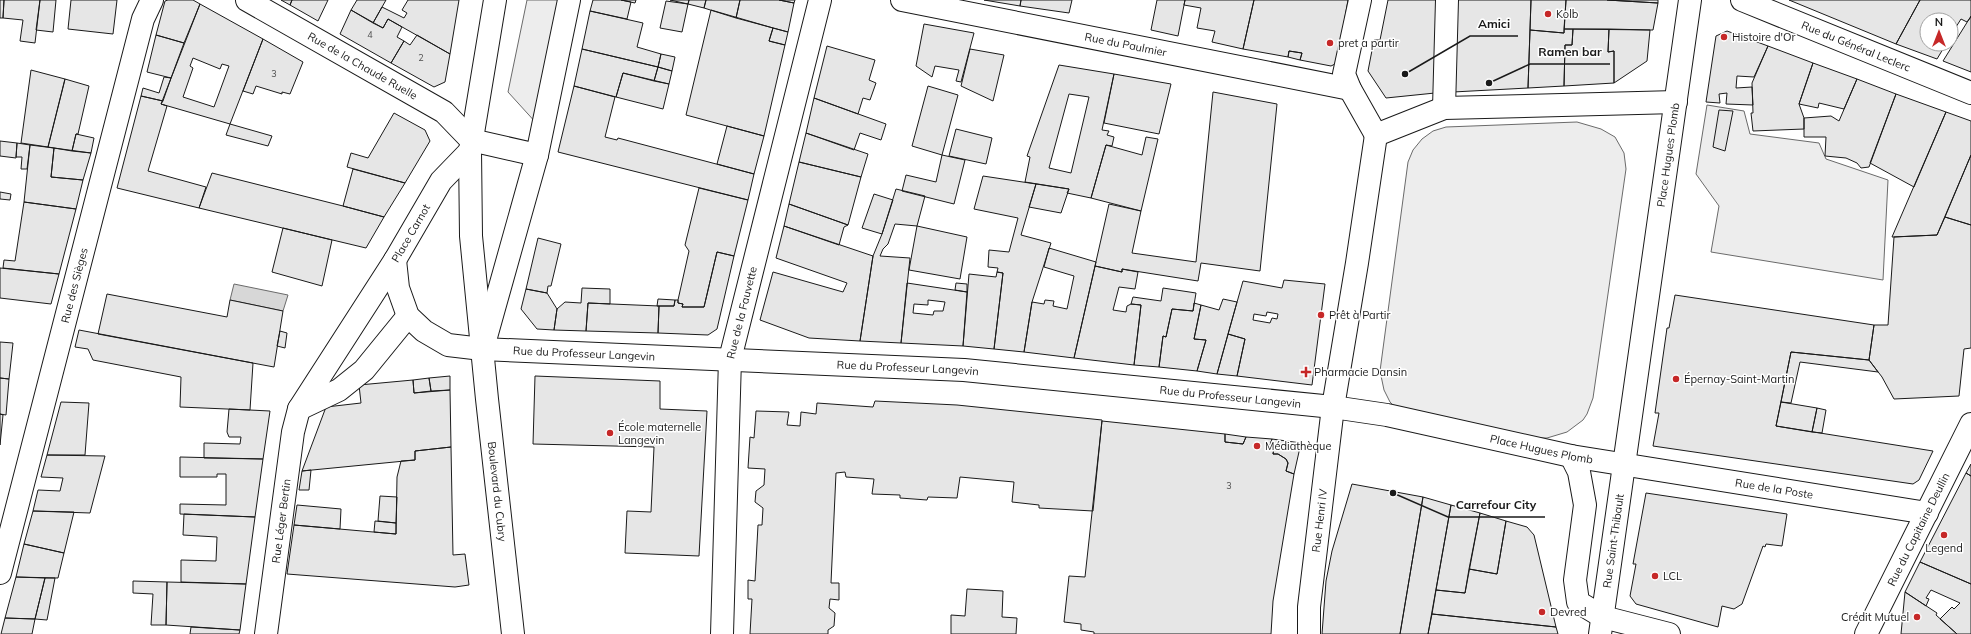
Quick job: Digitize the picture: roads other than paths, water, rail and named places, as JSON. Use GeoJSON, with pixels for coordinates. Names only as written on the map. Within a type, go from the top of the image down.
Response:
{"type":"FeatureCollection","features":[{"type":"Feature","properties":{"kind":"street","name":"Rue des Sièges"},"geometry":{"type":"LineString","coordinates":[[0,573],[143,19],[152,0]]}},
{"type":"Feature","properties":{"kind":"street","name":"Rue de la Chaude Ruelle"},"geometry":{"type":"LineString","coordinates":[[247,0],[444,112],[470,145]]}},
{"type":"Feature","properties":{"kind":"street"},"geometry":{"type":"LineString","coordinates":[[482,349],[471,236],[470,145],[495,0]]}},
{"type":"Feature","properties":{"kind":"street"},"geometry":{"type":"LineString","coordinates":[[482,349],[537,154],[569,0]]}},
{"type":"Feature","properties":{"kind":"street","name":"Rue de la Fauvette"},"geometry":{"type":"LineString","coordinates":[[722,634],[730,359],[820,0]]}},
{"type":"Feature","properties":{"kind":"street","name":"Rue du Paulmier"},"geometry":{"type":"LineString","coordinates":[[902,0],[1350,89]]}},
{"type":"Feature","properties":{"kind":"street"},"geometry":{"type":"LineString","coordinates":[[1332,407],[1357,263],[1376,135],[1350,89],[1344,74],[1360,0]]}},
{"type":"Feature","properties":{"kind":"street"},"geometry":{"type":"LineString","coordinates":[[1444,108],[1447,0]]}},
{"type":"Feature","properties":{"kind":"street"},"geometry":{"type":"LineString","coordinates":[[1676,102],[1690,0]]}},
{"type":"Feature","properties":{"kind":"street","name":"Rue du Général Leclerc"},"geometry":{"type":"LineString","coordinates":[[1742,0],[1971,93]]}},
{"type":"Feature","properties":{"kind":"street","name":"Place Hugues Plomb"},"geometry":{"type":"LineString","coordinates":[[1332,407],[1387,415],[1571,456],[1622,465],[1676,102],[1444,108],[1376,135]]}},
{"type":"Feature","properties":{"kind":"street"},"geometry":{"type":"LineString","coordinates":[[470,145],[537,154]]}},
{"type":"Feature","properties":{"kind":"street","name":"Place Carnot"},"geometry":{"type":"LineString","coordinates":[[470,145],[441,181],[395,260],[398,288],[408,316],[424,331],[448,345],[482,349]]}},
{"type":"Feature","properties":{"kind":"street","name":"Rue Léger Bertin"},"geometry":{"type":"LineString","coordinates":[[266,634],[293,432],[299,409],[395,260]]}},
{"type":"Feature","properties":{"kind":"street"},"geometry":{"type":"LineString","coordinates":[[299,409],[339,390],[364,370],[408,316]]}},
{"type":"Feature","properties":{"kind":"street","name":"Rue du Professeur Langevin"},"geometry":{"type":"LineString","coordinates":[[482,349],[964,370],[1332,407]]}},
{"type":"Feature","properties":{"kind":"street","name":"Boulevard du Cubry"},"geometry":{"type":"LineString","coordinates":[[482,349],[513,634]]}},
{"type":"Feature","properties":{"kind":"street","name":"Rue Henri IV"},"geometry":{"type":"LineString","coordinates":[[1309,634],[1309,607],[1332,407]]}},
{"type":"Feature","properties":{"kind":"street","name":"Rue du Capitaine Deullin"},"geometry":{"type":"LineString","coordinates":[[1866,634],[1971,424]]}},
{"type":"Feature","properties":{"kind":"street"},"geometry":{"type":"LineString","coordinates":[[1571,456],[1579,472],[1585,504],[1575,580],[1578,602],[1601,625],[1669,634]]}},
{"type":"Feature","properties":{"kind":"street","name":"Rue de la Poste"},"geometry":{"type":"LineString","coordinates":[[1622,465],[1926,513]]}},
{"type":"Feature","properties":{"kind":"street","name":"Rue Saint-Thibault"},"geometry":{"type":"LineString","coordinates":[[1601,625],[1622,465]]}},
{"type":"Feature","properties":{"kind":"place","name":"Kolb"},"geometry":{"type":"Point","coordinates":[1548,14]}},
{"type":"Feature","properties":{"kind":"place","name":"Histoire d'Or"},"geometry":{"type":"Point","coordinates":[1724,37]}},
{"type":"Feature","properties":{"kind":"place","name":"pret a partir"},"geometry":{"type":"Point","coordinates":[1330,43]}},
{"type":"Feature","properties":{"kind":"place","name":"Amici"},"geometry":{"type":"Point","coordinates":[1405,74]}},
{"type":"Feature","properties":{"kind":"place","name":"Ramen bar"},"geometry":{"type":"Point","coordinates":[1489,83]}},
{"type":"Feature","properties":{"kind":"place","name":"Prêt à Partir"},"geometry":{"type":"Point","coordinates":[1321,315]}},
{"type":"Feature","properties":{"kind":"place","name":"Pharmacie Dansin"},"geometry":{"type":"Point","coordinates":[1306,372]}},
{"type":"Feature","properties":{"kind":"place","name":"Épernay-Saint-Martin"},"geometry":{"type":"Point","coordinates":[1676,379]}},
{"type":"Feature","properties":{"kind":"place","name":"École maternelle Langevin"},"geometry":{"type":"Point","coordinates":[610,433]}},
{"type":"Feature","properties":{"kind":"place","name":"Médiathèque"},"geometry":{"type":"Point","coordinates":[1257,446]}},
{"type":"Feature","properties":{"kind":"place","name":"Carrefour City"},"geometry":{"type":"Point","coordinates":[1393,493]}},
{"type":"Feature","properties":{"kind":"place","name":"Legend"},"geometry":{"type":"Point","coordinates":[1944,535]}},
{"type":"Feature","properties":{"kind":"place","name":"LCL"},"geometry":{"type":"Point","coordinates":[1655,576]}},
{"type":"Feature","properties":{"kind":"place","name":"Devred"},"geometry":{"type":"Point","coordinates":[1542,612]}},
{"type":"Feature","properties":{"kind":"place","name":"Crédit Mutuel"},"geometry":{"type":"Point","coordinates":[1917,617]}}]}
